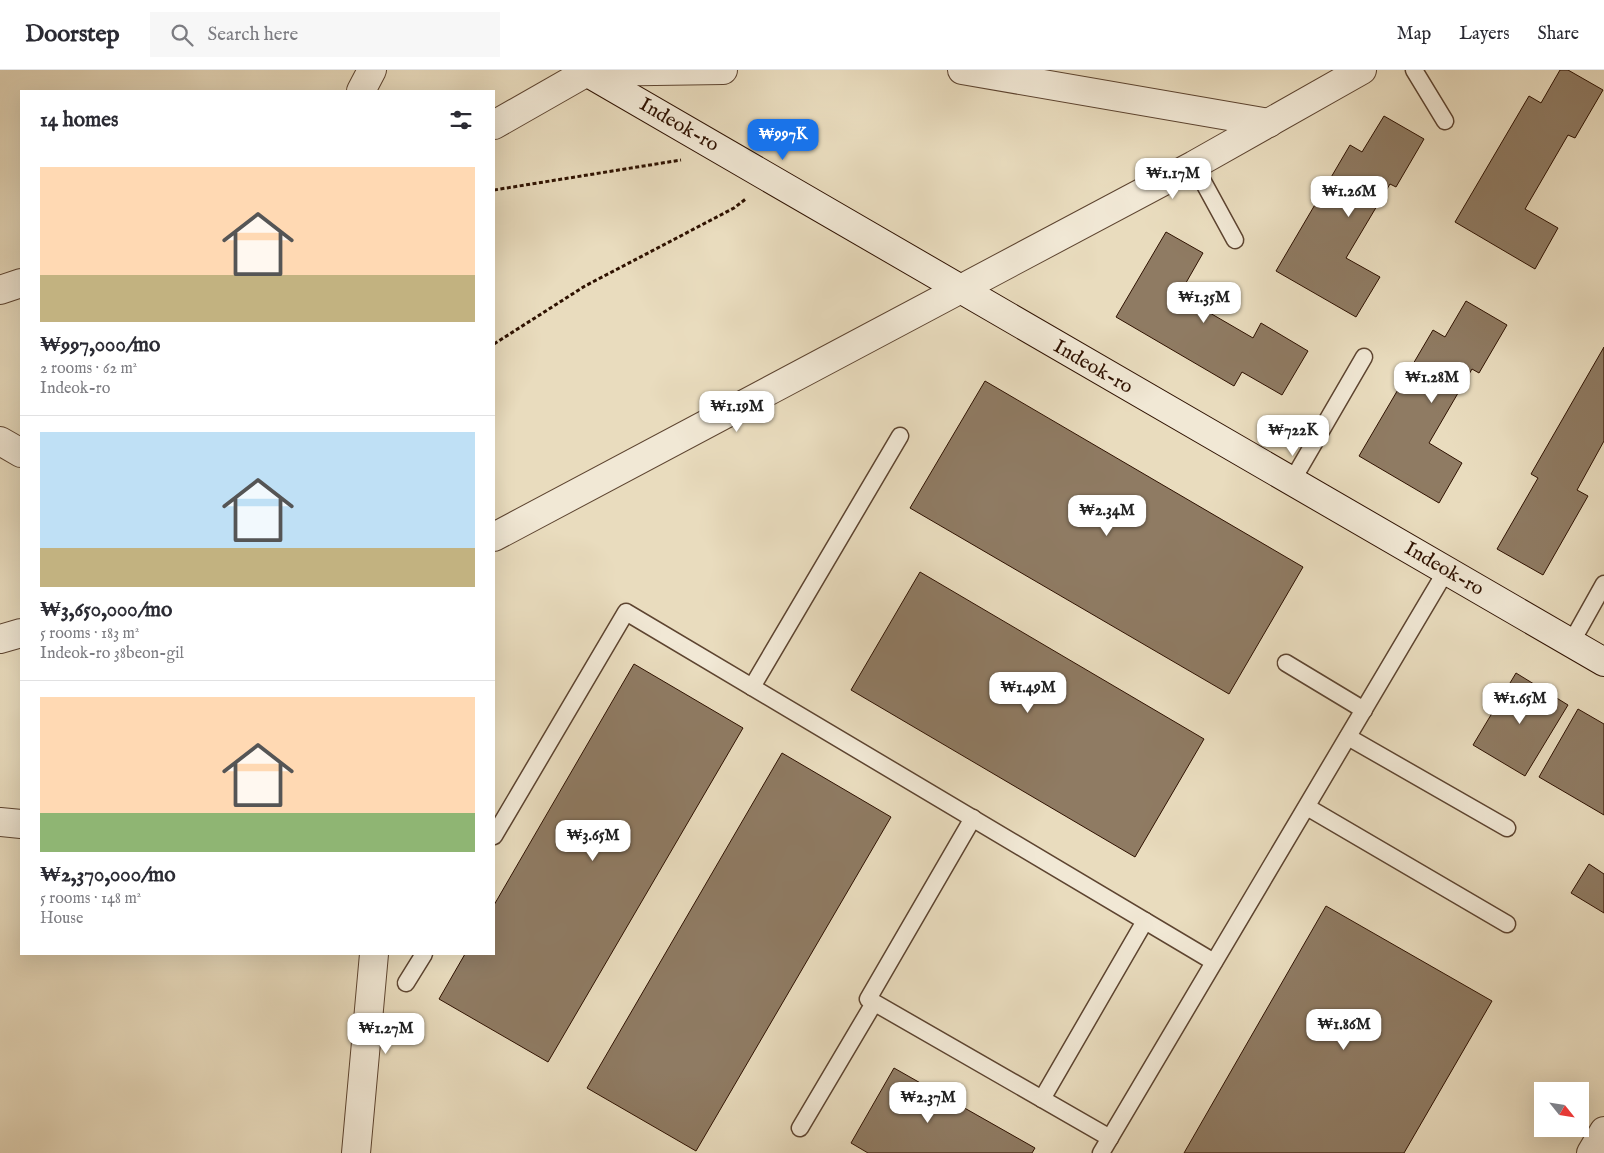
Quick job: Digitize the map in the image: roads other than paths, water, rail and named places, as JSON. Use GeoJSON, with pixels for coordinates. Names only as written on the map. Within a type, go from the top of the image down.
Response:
{"type":"FeatureCollection","features":[{"type":"Feature","properties":{"kind":"street"},"geometry":{"type":"LineString","coordinates":[[362,90],[372,70]]}},
{"type":"Feature","properties":{"kind":"street"},"geometry":{"type":"LineString","coordinates":[[495,124],[585,71],[723,70]]}},
{"type":"Feature","properties":{"kind":"street"},"geometry":{"type":"LineString","coordinates":[[962,70],[1269,123]]}},
{"type":"Feature","properties":{"kind":"street"},"geometry":{"type":"LineString","coordinates":[[495,537],[1194,165],[1362,70]]}},
{"type":"Feature","properties":{"kind":"street","name":"Indeok-ro"},"geometry":{"type":"LineString","coordinates":[[585,71],[1604,662]]}},
{"type":"Feature","properties":{"kind":"street"},"geometry":{"type":"LineString","coordinates":[[0,290],[20,283]]}},
{"type":"Feature","properties":{"kind":"street"},"geometry":{"type":"LineString","coordinates":[[0,441],[20,452]]}},
{"type":"Feature","properties":{"kind":"street"},"geometry":{"type":"LineString","coordinates":[[0,640],[20,633]]}},
{"type":"Feature","properties":{"kind":"street"},"geometry":{"type":"LineString","coordinates":[[0,822],[20,824]]}},
{"type":"Feature","properties":{"kind":"street"},"geometry":{"type":"LineString","coordinates":[[356,1153],[374,955]]}},
{"type":"Feature","properties":{"kind":"street"},"geometry":{"type":"LineString","coordinates":[[1591,1153],[1604,1131]]}},
{"type":"Feature","properties":{"kind":"lane"},"geometry":{"type":"LineString","coordinates":[[1414,70],[1445,122]]}},
{"type":"Feature","properties":{"kind":"lane"},"geometry":{"type":"LineString","coordinates":[[1194,165],[1236,240]]}},
{"type":"Feature","properties":{"kind":"lane"},"geometry":{"type":"LineString","coordinates":[[1292,481],[1364,356]]}},
{"type":"Feature","properties":{"kind":"lane"},"geometry":{"type":"LineString","coordinates":[[752,687],[900,436]]}},
{"type":"Feature","properties":{"kind":"lane"},"geometry":{"type":"LineString","coordinates":[[1101,1153],[1446,571]]}},
{"type":"Feature","properties":{"kind":"lane"},"geometry":{"type":"LineString","coordinates":[[1571,643],[1604,584]]}},
{"type":"Feature","properties":{"kind":"lane"},"geometry":{"type":"LineString","coordinates":[[495,834],[626,612],[1214,962]]}},
{"type":"Feature","properties":{"kind":"lane"},"geometry":{"type":"LineString","coordinates":[[1286,663],[1364,710]]}},
{"type":"Feature","properties":{"kind":"lane"},"geometry":{"type":"LineString","coordinates":[[1348,737],[1507,828]]}},
{"type":"Feature","properties":{"kind":"lane"},"geometry":{"type":"LineString","coordinates":[[1307,807],[1507,924]]}},
{"type":"Feature","properties":{"kind":"lane"},"geometry":{"type":"LineString","coordinates":[[973,818],[868,999],[1110,1138]]}},
{"type":"Feature","properties":{"kind":"lane"},"geometry":{"type":"LineString","coordinates":[[1042,1099],[1145,921]]}},
{"type":"Feature","properties":{"kind":"lane"},"geometry":{"type":"LineString","coordinates":[[406,983],[423,955]]}},
{"type":"Feature","properties":{"kind":"lane"},"geometry":{"type":"LineString","coordinates":[[800,1128],[874,1003]]}}]}
